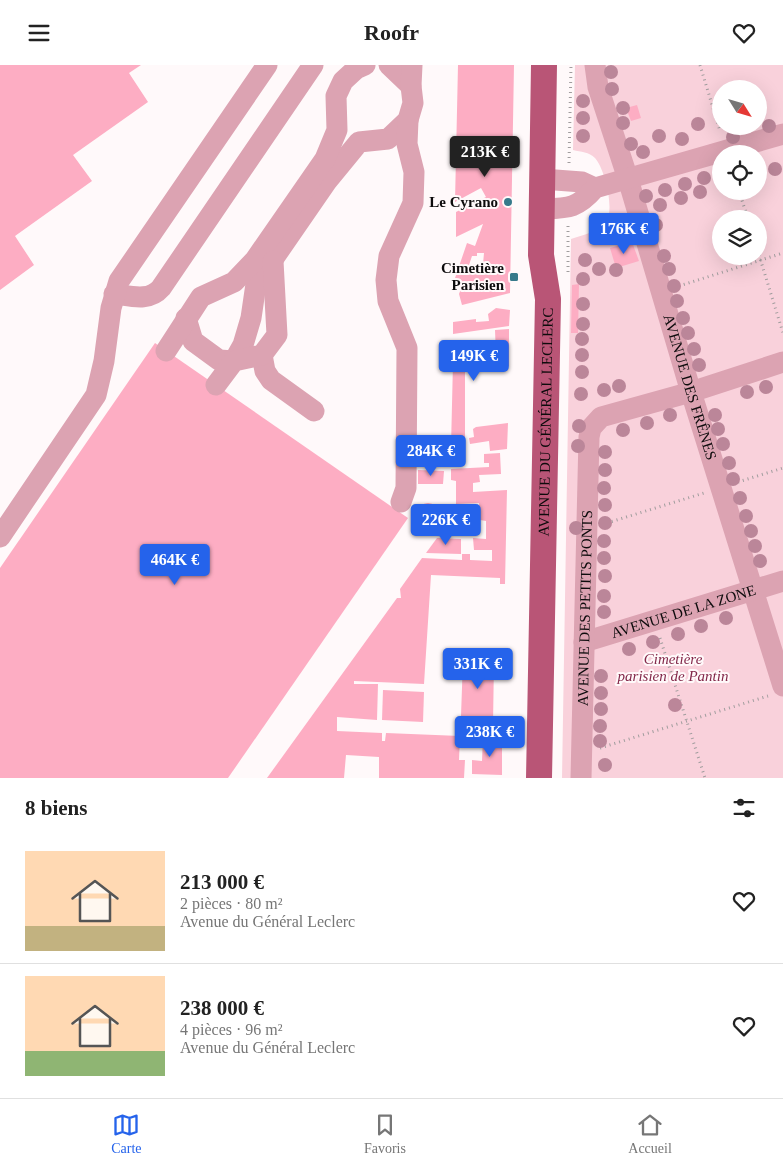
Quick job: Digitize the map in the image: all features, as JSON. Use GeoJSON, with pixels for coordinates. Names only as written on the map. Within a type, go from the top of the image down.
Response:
{"type":"FeatureCollection","features":[{"type":"Feature","properties":{"kind":"main road","name":"AVENUE DU GÉNÉRAL LECLERC"},"geometry":{"type":"LineString","coordinates":[[539,778],[548,299],[541,255],[544,65]]}},
{"type":"Feature","properties":{"kind":"lane"},"geometry":{"type":"LineString","coordinates":[[0,537],[96,395],[114,294],[123,275],[267,65]]}},
{"type":"Feature","properties":{"kind":"lane"},"geometry":{"type":"LineString","coordinates":[[114,294],[146,297],[155,295],[313,65]]}},
{"type":"Feature","properties":{"kind":"lane"},"geometry":{"type":"LineString","coordinates":[[166,351],[200,297],[234,282],[255,260],[325,159],[337,130],[336,96],[343,81],[356,69],[365,65]]}},
{"type":"Feature","properties":{"kind":"lane"},"geometry":{"type":"LineString","coordinates":[[389,65],[411,86]]}},
{"type":"Feature","properties":{"kind":"lane"},"geometry":{"type":"LineString","coordinates":[[401,502],[406,487],[407,348],[388,301],[386,280],[390,256],[413,203],[414,172],[407,144],[408,120],[413,103],[411,86],[412,65]]}},
{"type":"Feature","properties":{"kind":"lane","name":"AVENUE DES FRÊNES"},"geometry":{"type":"LineString","coordinates":[[595,65],[598,87],[628,179],[691,392],[753,591],[779,690]]}},
{"type":"Feature","properties":{"kind":"lane"},"geometry":{"type":"LineString","coordinates":[[336,115],[365,140]]}},
{"type":"Feature","properties":{"kind":"lane"},"geometry":{"type":"LineString","coordinates":[[216,385],[243,345],[251,318],[256,284],[327,181],[359,141],[388,139],[408,120]]}},
{"type":"Feature","properties":{"kind":"lane"},"geometry":{"type":"LineString","coordinates":[[744,145],[783,134]]}},
{"type":"Feature","properties":{"kind":"lane"},"geometry":{"type":"LineString","coordinates":[[541,209],[571,208],[581,203],[595,188],[712,154]]}},
{"type":"Feature","properties":{"kind":"lane"},"geometry":{"type":"LineString","coordinates":[[542,179],[576,181],[595,188]]}},
{"type":"Feature","properties":{"kind":"lane"},"geometry":{"type":"LineString","coordinates":[[186,318],[193,341],[219,360],[234,361],[262,355],[277,335],[273,261]]}},
{"type":"Feature","properties":{"kind":"lane"},"geometry":{"type":"LineString","coordinates":[[262,355],[265,371],[271,380],[314,411]]}},
{"type":"Feature","properties":{"kind":"lane"},"geometry":{"type":"LineString","coordinates":[[691,392],[783,362]]}},
{"type":"Feature","properties":{"kind":"lane","name":"AVENUE DES PETITS PONTS"},"geometry":{"type":"LineString","coordinates":[[581,778],[588,437],[591,428],[601,417],[691,392]]}},
{"type":"Feature","properties":{"kind":"lane","name":"AVENUE DE LA ZONE"},"geometry":{"type":"LineString","coordinates":[[584,642],[783,581]]}},
{"type":"Feature","properties":{"kind":"lane"},"geometry":{"type":"LineString","coordinates":[[582,754],[591,778]]}},
{"type":"Feature","properties":{"kind":"path"},"geometry":{"type":"LineString","coordinates":[[700,65],[724,145]]}},
{"type":"Feature","properties":{"kind":"path"},"geometry":{"type":"LineString","coordinates":[[767,258],[783,253]]}},
{"type":"Feature","properties":{"kind":"path"},"geometry":{"type":"LineString","coordinates":[[661,291],[744,265]]}},
{"type":"Feature","properties":{"kind":"path"},"geometry":{"type":"LineString","coordinates":[[762,265],[783,333]]}},
{"type":"Feature","properties":{"kind":"path"},"geometry":{"type":"LineString","coordinates":[[586,529],[783,468]]}},
{"type":"Feature","properties":{"kind":"path"},"geometry":{"type":"LineString","coordinates":[[655,621],[704,778]]}},
{"type":"Feature","properties":{"kind":"path"},"geometry":{"type":"LineString","coordinates":[[582,754],[779,690]]}},
{"type":"Feature","properties":{"kind":"green space","name":"Cimetière parisien de Pantin"},"geometry":{"type":"Polygon","coordinates":[[[575,65],[783,65],[783,778],[562,778],[571,239],[599,228],[606,222],[609,216],[608,190],[599,163],[595,158],[573,150],[575,65]]]}},
{"type":"Feature","properties":{"kind":"building"},"geometry":{"type":"Polygon","coordinates":[[[0,65],[141,65],[129,73],[148,102],[73,155],[92,181],[15,236],[34,265],[0,290],[0,65]]]}},
{"type":"Feature","properties":{"kind":"building"},"geometry":{"type":"Polygon","coordinates":[[[458,65],[514,65],[510,293],[462,305],[459,294],[463,283],[454,281],[467,243],[475,246],[483,224],[456,237],[456,212],[486,197],[481,188],[455,202],[458,65]],[[477,253],[477,256],[472,256],[469,265],[483,264],[484,253],[477,253]]]}},
{"type":"Feature","properties":{"kind":"building"},"geometry":{"type":"Polygon","coordinates":[[[637,105],[641,118],[631,121],[626,108],[637,105]]]}},
{"type":"Feature","properties":{"kind":"building"},"geometry":{"type":"Polygon","coordinates":[[[632,242],[639,261],[616,268],[610,248],[632,242]]]}},
{"type":"Feature","properties":{"kind":"building"},"geometry":{"type":"Polygon","coordinates":[[[579,284],[578,333],[571,333],[572,285],[579,284]]]}},
{"type":"Feature","properties":{"kind":"building"},"geometry":{"type":"Polygon","coordinates":[[[496,308],[510,310],[509,326],[453,334],[453,322],[476,319],[476,322],[489,321],[488,314],[496,308]]]}},
{"type":"Feature","properties":{"kind":"building"},"geometry":{"type":"Polygon","coordinates":[[[509,329],[509,366],[465,372],[465,445],[451,447],[453,362],[496,355],[495,330],[509,329]]]}},
{"type":"Feature","properties":{"kind":"building"},"geometry":{"type":"Polygon","coordinates":[[[155,343],[408,518],[228,778],[0,778],[0,568],[155,343]]]}},
{"type":"Feature","properties":{"kind":"building"},"geometry":{"type":"Polygon","coordinates":[[[508,423],[507,449],[490,451],[489,441],[470,444],[469,438],[474,437],[473,429],[476,427],[508,423]]]}},
{"type":"Feature","properties":{"kind":"building"},"geometry":{"type":"Polygon","coordinates":[[[500,453],[501,474],[479,475],[480,482],[473,483],[473,492],[507,490],[505,584],[500,584],[500,578],[431,575],[424,684],[354,681],[354,684],[378,684],[377,720],[337,717],[337,731],[382,733],[382,741],[385,741],[386,733],[460,736],[459,760],[465,760],[464,778],[379,778],[379,757],[346,755],[344,778],[267,778],[397,598],[401,598],[400,589],[422,558],[462,560],[462,554],[470,554],[470,560],[492,561],[492,550],[474,550],[473,538],[486,539],[486,521],[480,520],[479,503],[456,504],[456,481],[451,480],[451,469],[489,467],[489,463],[484,463],[484,454],[500,453]]]}},
{"type":"Feature","properties":{"kind":"building"},"geometry":{"type":"Polygon","coordinates":[[[418,470],[444,471],[443,484],[418,484],[418,470]]]}},
{"type":"Feature","properties":{"kind":"building"},"geometry":{"type":"Polygon","coordinates":[[[428,503],[435,506],[438,513],[435,520],[428,523],[421,520],[418,513],[421,506],[428,503]]]}},
{"type":"Feature","properties":{"kind":"building"},"geometry":{"type":"Polygon","coordinates":[[[437,538],[461,539],[461,554],[426,553],[437,538]]]}},
{"type":"Feature","properties":{"kind":"building"},"geometry":{"type":"Polygon","coordinates":[[[463,659],[494,661],[493,724],[478,723],[478,717],[461,716],[463,659]]]}},
{"type":"Feature","properties":{"kind":"building"},"geometry":{"type":"Polygon","coordinates":[[[383,690],[424,692],[423,722],[382,720],[383,690]]]}},
{"type":"Feature","properties":{"kind":"building"},"geometry":{"type":"Polygon","coordinates":[[[483,736],[502,737],[502,775],[472,774],[472,760],[482,761],[483,736]]]}},
{"type":"Feature","properties":{"kind":"place","name":"Le Cyrano"},"geometry":{"type":"Point","coordinates":[508,202]}},
{"type":"Feature","properties":{"kind":"place","name":"Cimetière Parisien"},"geometry":{"type":"Point","coordinates":[514,277]}}]}
